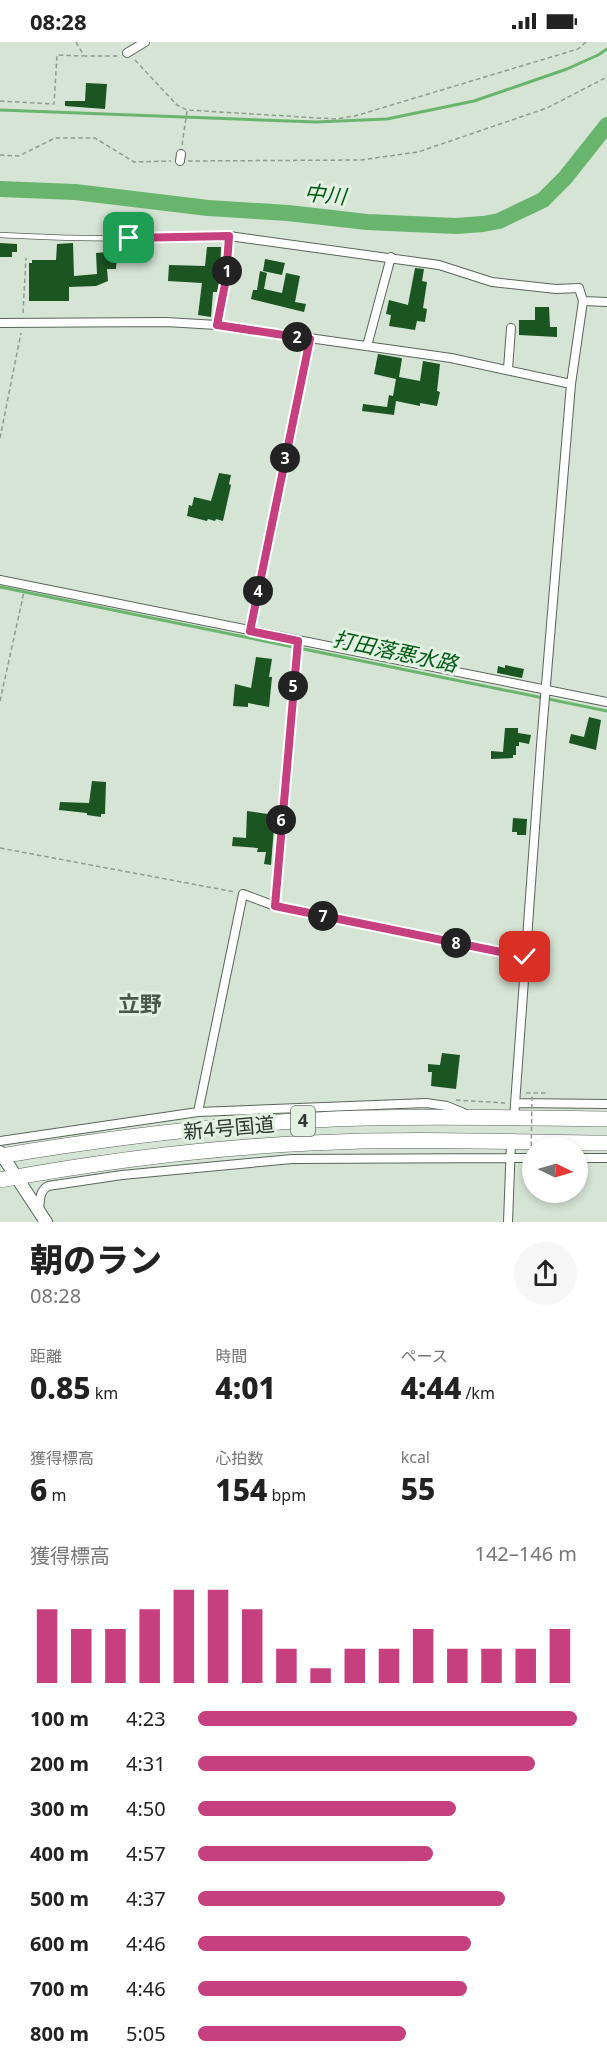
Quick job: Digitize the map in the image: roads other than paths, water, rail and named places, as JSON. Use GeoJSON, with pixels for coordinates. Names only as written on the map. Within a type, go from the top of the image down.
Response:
{"type":"FeatureCollection","features":[{"type":"Feature","properties":{"kind":"highway","name":"新4号国道"},"geometry":{"type":"LineString","coordinates":[[0,1151],[51,1140],[264,1123],[364,1118],[477,1118],[514,1111],[607,1119]]}},
{"type":"Feature","properties":{"kind":"highway","name":"新4号国道"},"geometry":{"type":"LineString","coordinates":[[0,1180],[170,1155],[258,1146],[370,1142],[511,1150],[607,1143]]}},
{"type":"Feature","properties":{"kind":"main road"},"geometry":{"type":"LineString","coordinates":[[0,1151],[46,1222]]}},
{"type":"Feature","properties":{"kind":"street"},"geometry":{"type":"LineString","coordinates":[[127,52],[145,42]]}},
{"type":"Feature","properties":{"kind":"street"},"geometry":{"type":"LineString","coordinates":[[217,325],[226,279],[229,236],[439,265],[492,282],[556,289],[579,288],[583,301],[571,384],[514,1111],[607,1104]]}},
{"type":"Feature","properties":{"kind":"street"},"geometry":{"type":"LineString","coordinates":[[367,346],[391,257]]}},
{"type":"Feature","properties":{"kind":"street"},"geometry":{"type":"LineString","coordinates":[[583,301],[607,302]]}},
{"type":"Feature","properties":{"kind":"street"},"geometry":{"type":"LineString","coordinates":[[0,323],[166,322],[217,325],[451,358],[571,384]]}},
{"type":"Feature","properties":{"kind":"street"},"geometry":{"type":"LineString","coordinates":[[508,369],[512,328]]}},
{"type":"Feature","properties":{"kind":"street"},"geometry":{"type":"LineString","coordinates":[[250,631],[310,339]]}},
{"type":"Feature","properties":{"kind":"street"},"geometry":{"type":"LineString","coordinates":[[0,580],[607,702]]}},
{"type":"Feature","properties":{"kind":"street"},"geometry":{"type":"LineString","coordinates":[[198,1112],[243,894],[275,906],[298,641]]}},
{"type":"Feature","properties":{"kind":"street"},"geometry":{"type":"LineString","coordinates":[[51,1140],[198,1112],[426,1103],[447,1106],[477,1118]]}},
{"type":"Feature","properties":{"kind":"street"},"geometry":{"type":"LineString","coordinates":[[39,1211],[41,1193],[48,1186],[134,1174],[292,1159],[511,1150],[522,1155]]}},
{"type":"Feature","properties":{"kind":"street"},"geometry":{"type":"LineString","coordinates":[[508,1222],[511,1150]]}},
{"type":"Feature","properties":{"kind":"street"},"geometry":{"type":"LineString","coordinates":[[588,1158],[607,1158]]}},
{"type":"Feature","properties":{"kind":"lane"},"geometry":{"type":"LineString","coordinates":[[0,235],[73,238],[229,236]]}},
{"type":"Feature","properties":{"kind":"waterway"},"geometry":{"type":"LineString","coordinates":[[0,110],[316,122],[387,119],[474,101],[567,69],[607,49]]}},
{"type":"Feature","properties":{"kind":"waterway","name":"中川"},"geometry":{"type":"LineString","coordinates":[[0,189],[75,192],[208,208],[288,213],[367,222],[456,226],[483,224],[499,221],[543,200],[565,178],[607,125]]}},
{"type":"Feature","properties":{"kind":"waterway","name":"打田落悪水路"},"geometry":{"type":"LineString","coordinates":[[0,587],[607,711]]}},
{"type":"Feature","properties":{"kind":"district","name":"立野"},"geometry":{"type":"Point","coordinates":[140,1004]}}]}
